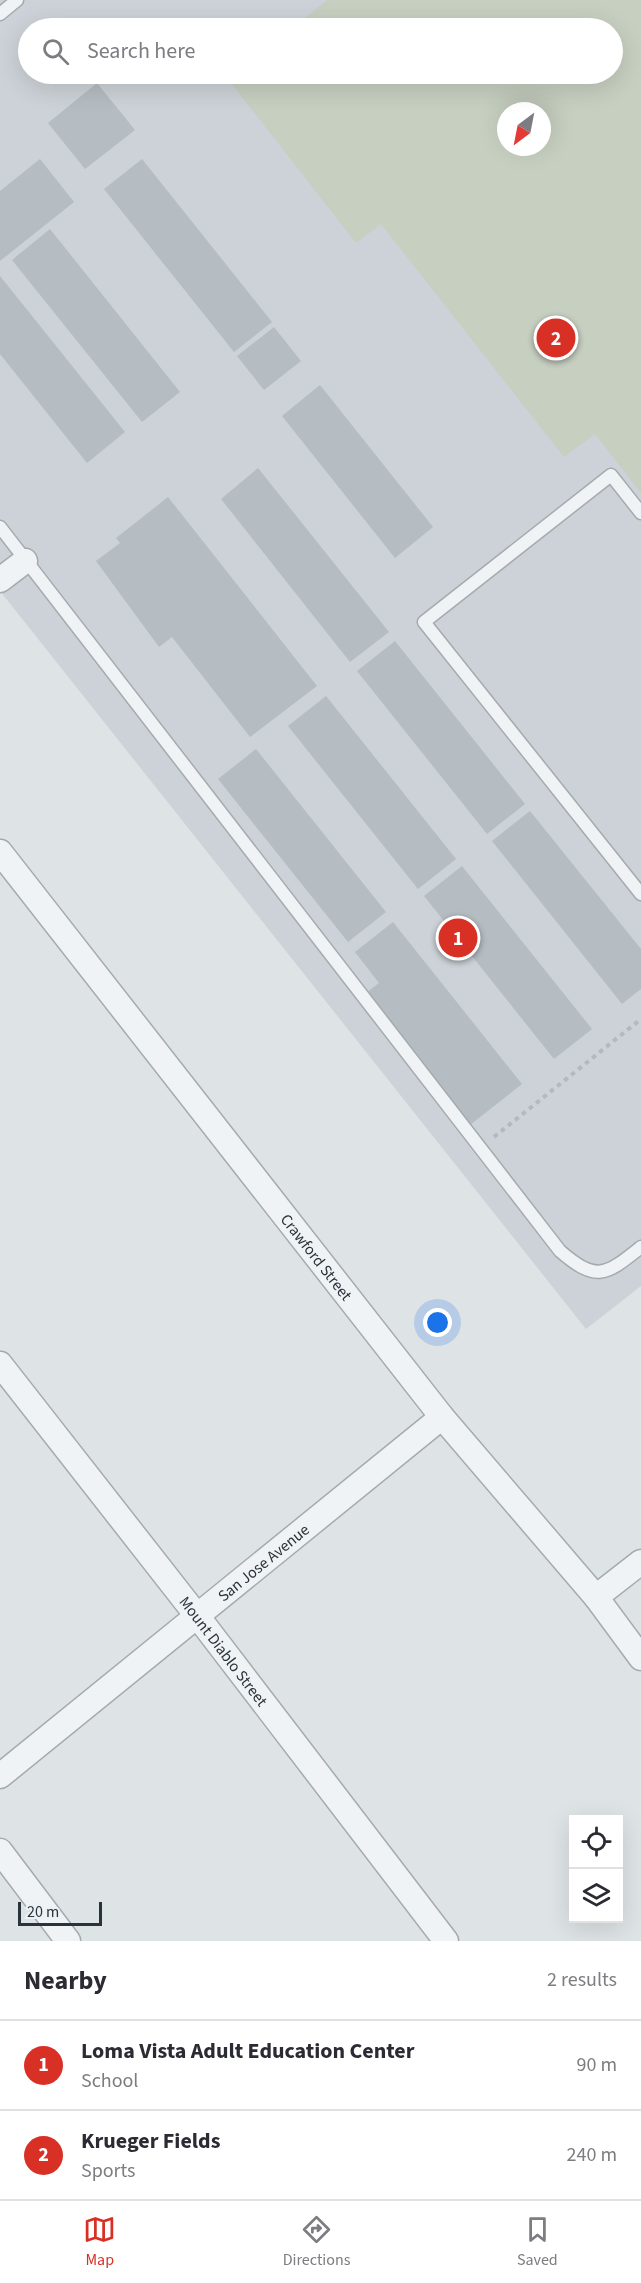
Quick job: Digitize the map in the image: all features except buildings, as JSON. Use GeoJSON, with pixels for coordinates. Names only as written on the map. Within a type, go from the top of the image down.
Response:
{"type":"FeatureCollection","features":[{"type":"Feature","properties":{"kind":"street"},"geometry":{"type":"LineString","coordinates":[[0,580],[25,561]]}},
{"type":"Feature","properties":{"kind":"street","name":"Crawford Street"},"geometry":{"type":"LineString","coordinates":[[0,852],[442,1417],[596,1597],[641,1658]]}},
{"type":"Feature","properties":{"kind":"street","name":"Mount Diablo Street"},"geometry":{"type":"LineString","coordinates":[[0,1364],[198,1617],[446,1941]]}},
{"type":"Feature","properties":{"kind":"street","name":"San Jose Avenue"},"geometry":{"type":"LineString","coordinates":[[0,1776],[442,1417]]}},
{"type":"Feature","properties":{"kind":"street"},"geometry":{"type":"LineString","coordinates":[[596,1597],[641,1562]]}},
{"type":"Feature","properties":{"kind":"street"},"geometry":{"type":"LineString","coordinates":[[0,1851],[68,1941]]}},
{"type":"Feature","properties":{"kind":"lane"},"geometry":{"type":"LineString","coordinates":[[0,14],[18,0]]}},
{"type":"Feature","properties":{"kind":"lane"},"geometry":{"type":"LineString","coordinates":[[641,513],[611,475],[424,622],[641,894]]}},
{"type":"Feature","properties":{"kind":"lane"},"geometry":{"type":"LineString","coordinates":[[0,528],[560,1251],[577,1265],[598,1272],[611,1270],[641,1248]]}},
{"type":"Feature","properties":{"kind":"path"},"geometry":{"type":"LineString","coordinates":[[492,1139],[641,1019]]}},
{"type":"Feature","properties":{"kind":"shaded area"},"geometry":{"type":"Polygon","coordinates":[[[0,0],[641,0],[641,1286],[586,1329],[0,591],[0,0]]]}},
{"type":"Feature","properties":{"kind":"green space"},"geometry":{"type":"Polygon","coordinates":[[[327,0],[641,0],[641,493],[595,434],[564,457],[381,224],[356,243],[232,84],[623,84],[623,18],[305,18],[327,0]]]}},
{"type":"Feature","properties":{"kind":"place","name":"Krueger Fields"},"geometry":{"type":"Point","coordinates":[556,338]}},
{"type":"Feature","properties":{"kind":"place","name":"Loma Vista Adult Education Center"},"geometry":{"type":"Point","coordinates":[458,938]}}]}
